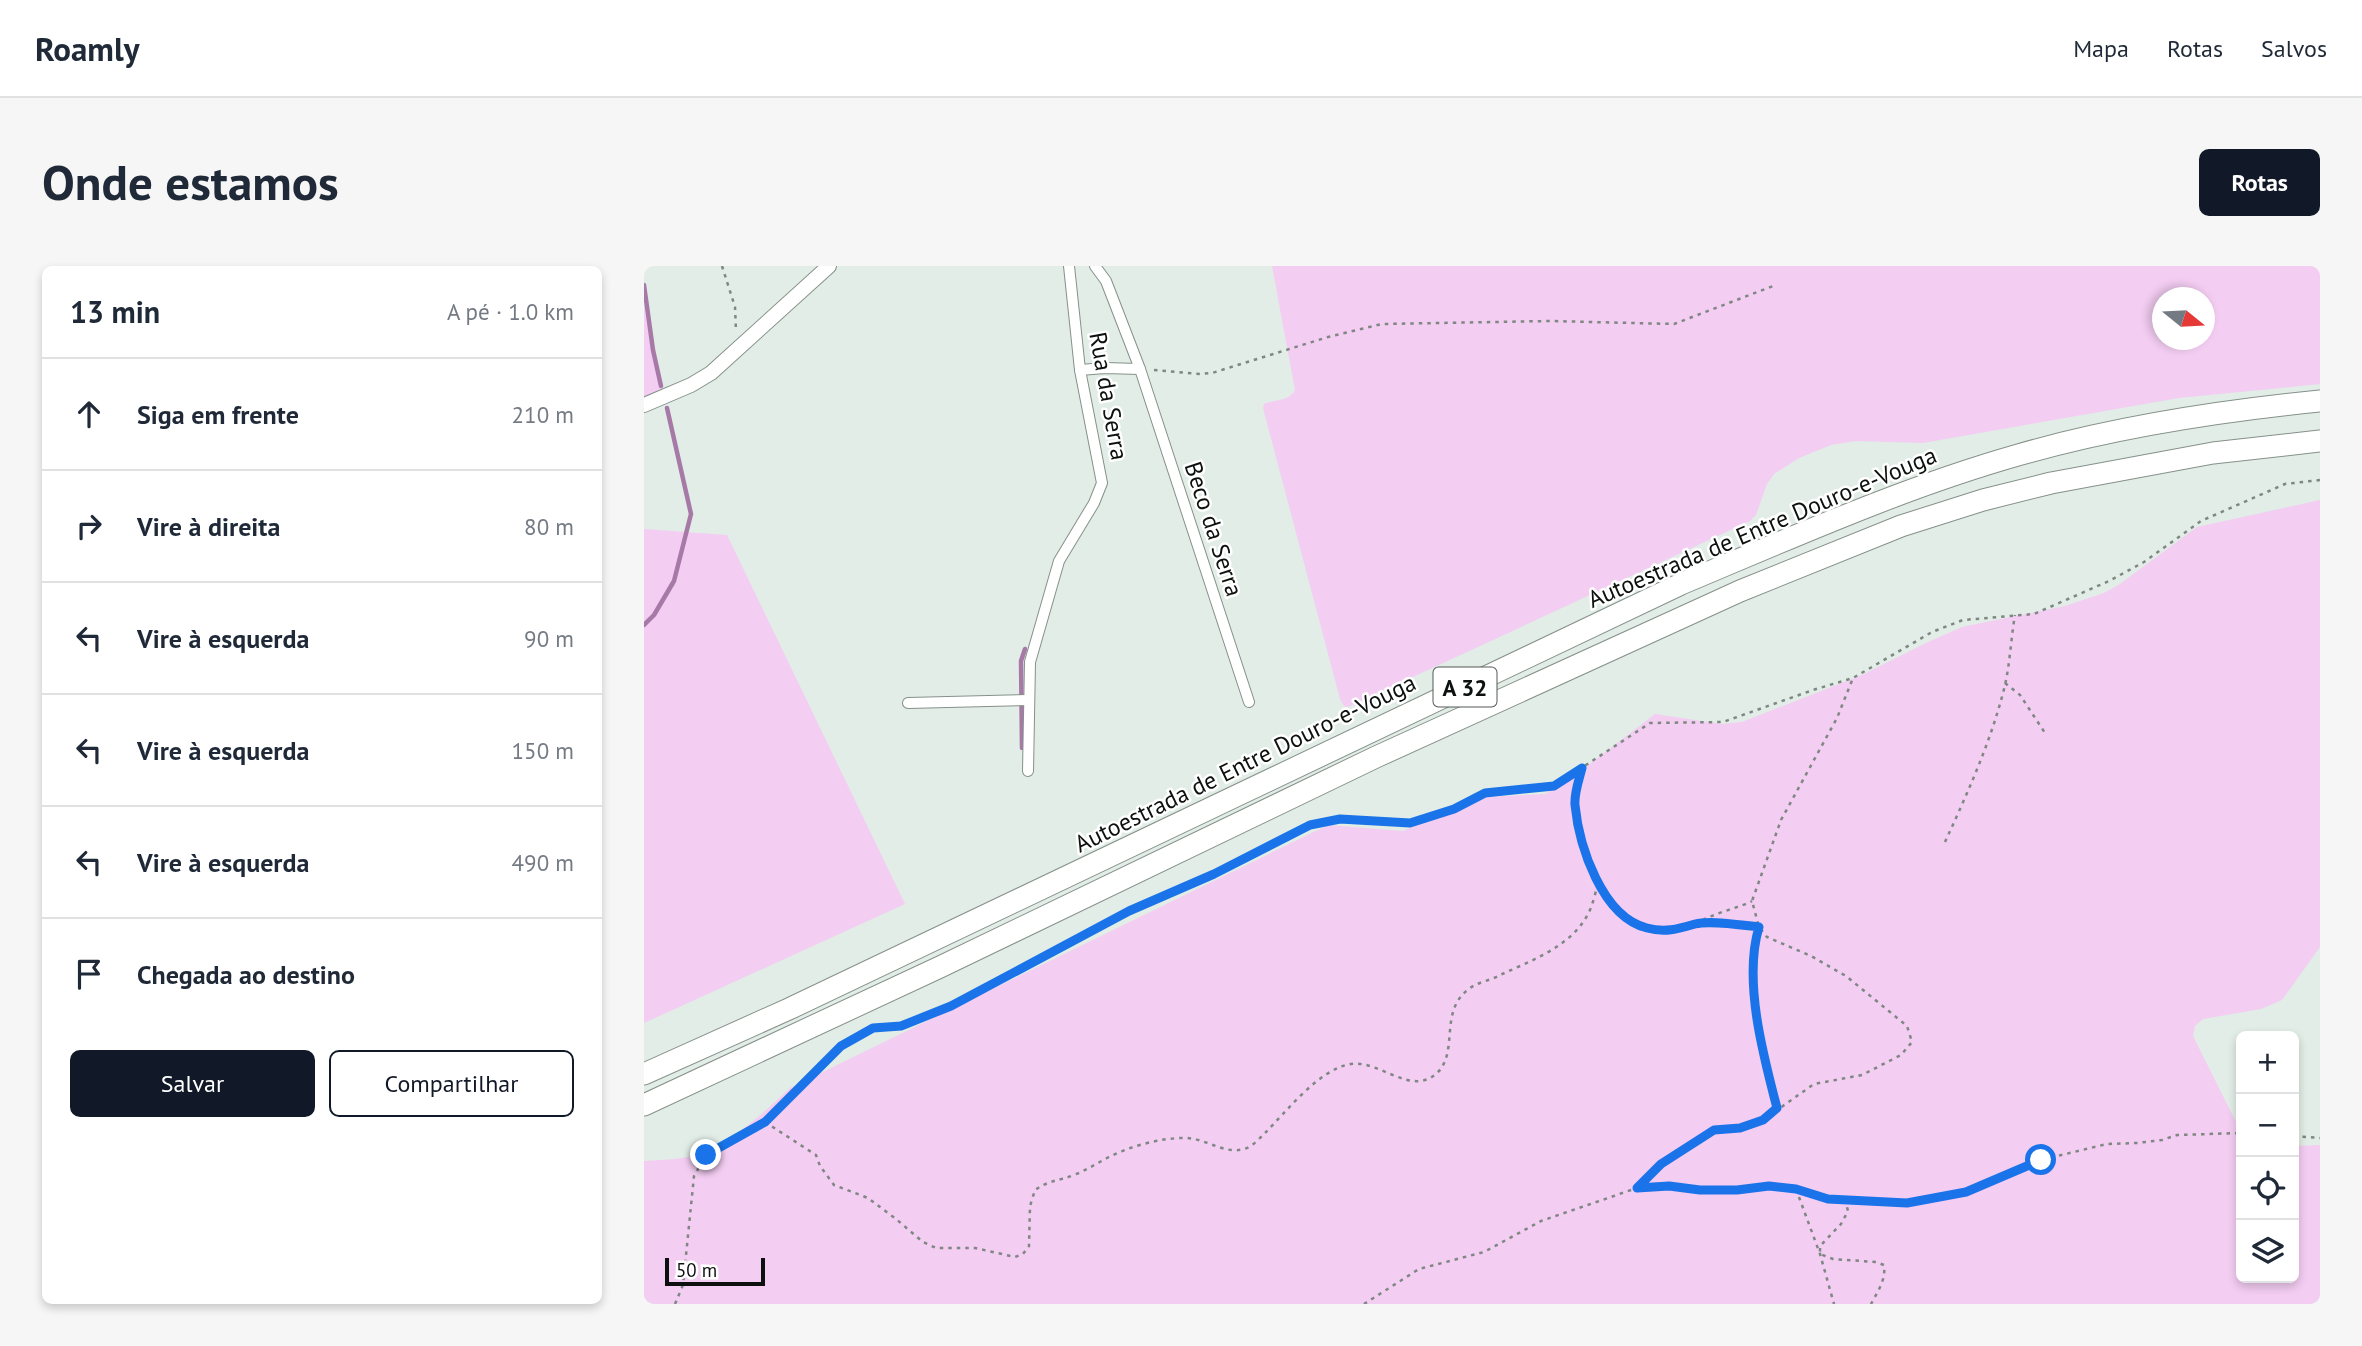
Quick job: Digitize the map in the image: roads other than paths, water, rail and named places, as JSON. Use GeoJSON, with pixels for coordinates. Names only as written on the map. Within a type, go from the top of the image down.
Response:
{"type":"FeatureCollection","features":[{"type":"Feature","properties":{"kind":"highway","name":"Autoestrada de Entre Douro-e-Vouga"},"geometry":{"type":"LineString","coordinates":[[644,1074],[791,1009],[1657,596],[1787,540],[1950,477],[2018,455],[2099,435],[2165,423],[2320,401]]}},
{"type":"Feature","properties":{"kind":"highway","name":"Autoestrada de Entre Douro-e-Vouga"},"geometry":{"type":"LineString","coordinates":[[644,1105],[940,967],[1400,746],[1740,591],[1901,526],[1983,500],[2051,483],[2213,453],[2320,441]]}},
{"type":"Feature","properties":{"kind":"street"},"geometry":{"type":"LineString","coordinates":[[644,405],[691,385],[711,373],[830,266]]}},
{"type":"Feature","properties":{"kind":"street","name":"Rua da Serra"},"geometry":{"type":"LineString","coordinates":[[1028,771],[1030,662],[1059,562],[1094,503],[1102,483],[1080,370],[1069,266]]}},
{"type":"Feature","properties":{"kind":"street","name":"Beco da Serra"},"geometry":{"type":"LineString","coordinates":[[1094,266],[1106,281],[1140,369],[1249,702]]}},
{"type":"Feature","properties":{"kind":"street"},"geometry":{"type":"LineString","coordinates":[[1080,370],[1140,369]]}},
{"type":"Feature","properties":{"kind":"street"},"geometry":{"type":"LineString","coordinates":[[908,703],[1029,700]]}},
{"type":"Feature","properties":{"kind":"waterway"},"geometry":{"type":"LineString","coordinates":[[644,285],[661,386]]}},
{"type":"Feature","properties":{"kind":"waterway"},"geometry":{"type":"LineString","coordinates":[[644,625],[654,615],[674,581],[691,514],[667,408]]}},
{"type":"Feature","properties":{"kind":"waterway"},"geometry":{"type":"LineString","coordinates":[[1022,748],[1021,661],[1025,649]]}}]}
